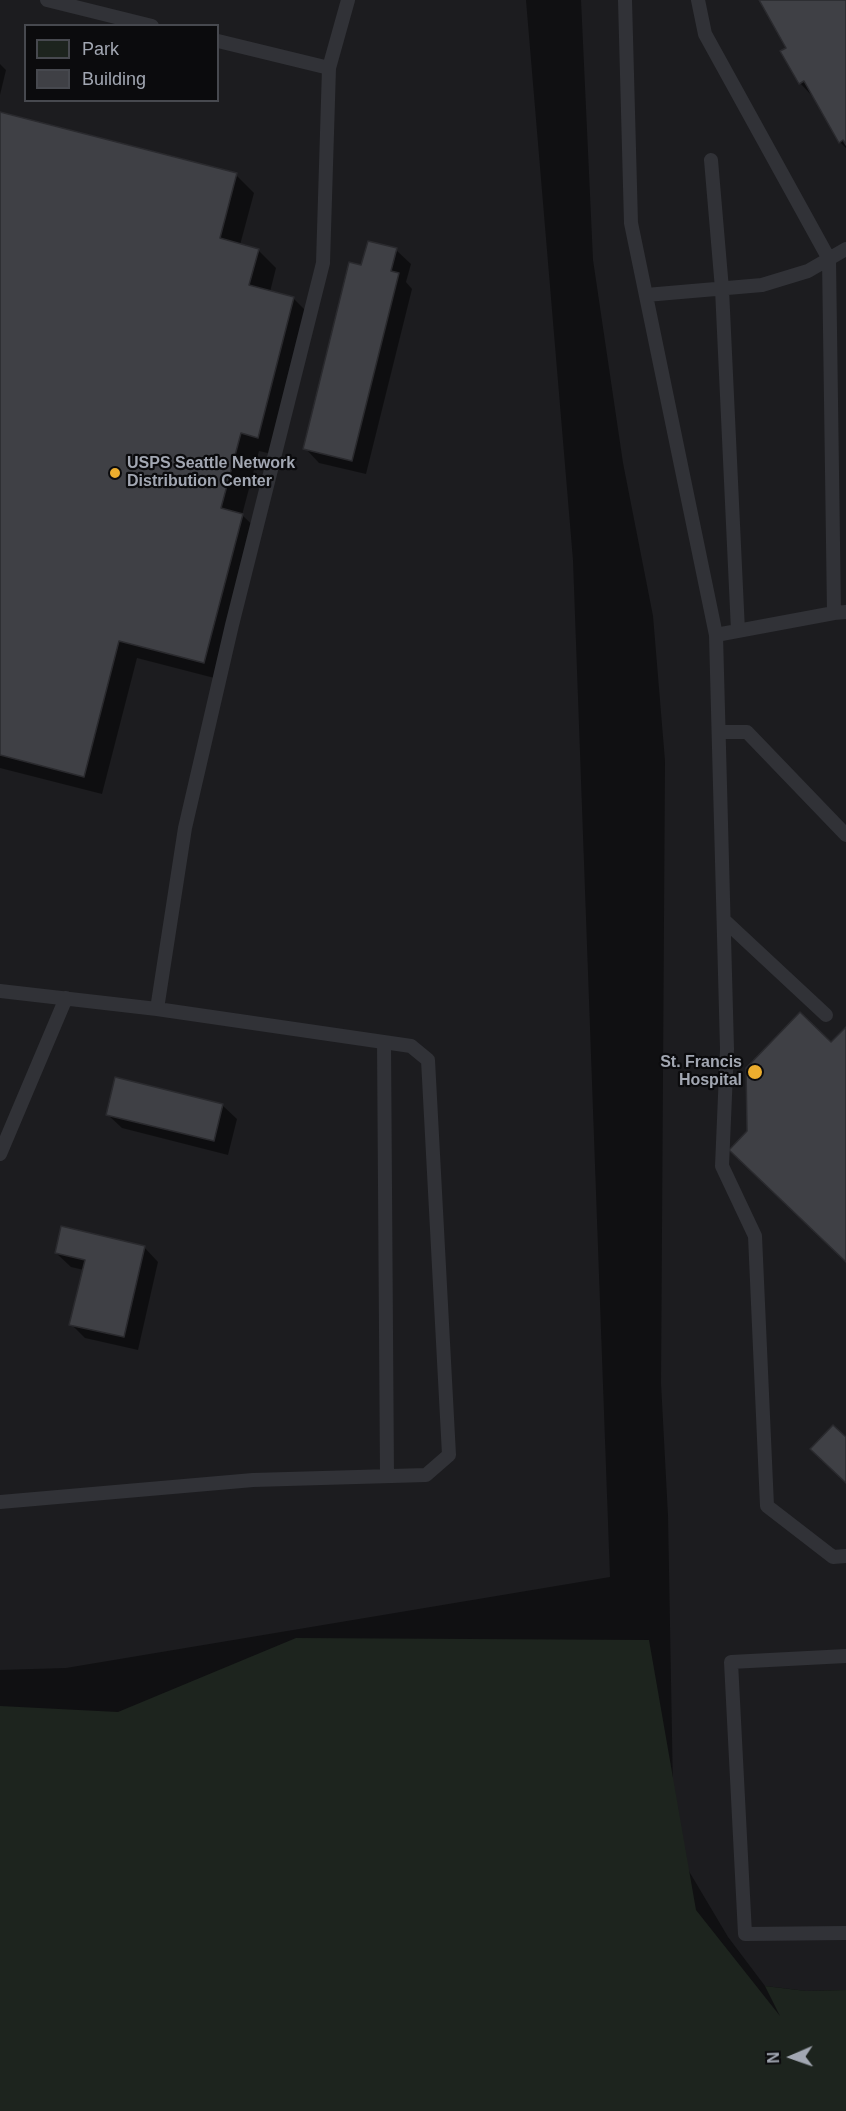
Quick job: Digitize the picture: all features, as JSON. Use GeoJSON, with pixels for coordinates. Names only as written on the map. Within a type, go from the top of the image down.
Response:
{"type":"FeatureCollection","features":[{"type":"Feature","properties":{"kind":"lane"},"geometry":{"type":"LineString","coordinates":[[47,0],[144,24]]}},
{"type":"Feature","properties":{"kind":"lane"},"geometry":{"type":"LineString","coordinates":[[157,1009],[185,828],[232,625],[323,263],[329,68],[348,0]]}},
{"type":"Feature","properties":{"kind":"lane"},"geometry":{"type":"LineString","coordinates":[[625,0],[631,223],[716,634],[727,1049],[723,1166],[755,1236],[767,1506],[833,1557],[846,1556]]}},
{"type":"Feature","properties":{"kind":"lane"},"geometry":{"type":"LineString","coordinates":[[698,0],[705,34],[829,259],[840,612],[716,634]]}},
{"type":"Feature","properties":{"kind":"lane"},"geometry":{"type":"LineString","coordinates":[[219,41],[329,68]]}},
{"type":"Feature","properties":{"kind":"lane"},"geometry":{"type":"LineString","coordinates":[[711,160],[722,289],[738,631]]}},
{"type":"Feature","properties":{"kind":"lane"},"geometry":{"type":"LineString","coordinates":[[646,295],[762,285],[808,271],[846,249]]}},
{"type":"Feature","properties":{"kind":"lane"},"geometry":{"type":"LineString","coordinates":[[719,732],[747,732],[846,835]]}},
{"type":"Feature","properties":{"kind":"lane"},"geometry":{"type":"LineString","coordinates":[[724,920],[826,1015]]}},
{"type":"Feature","properties":{"kind":"lane"},"geometry":{"type":"LineString","coordinates":[[0,991],[157,1009],[411,1046],[428,1060],[449,1455],[426,1475],[253,1480],[0,1502]]}},
{"type":"Feature","properties":{"kind":"lane"},"geometry":{"type":"LineString","coordinates":[[0,1154],[66,998]]}},
{"type":"Feature","properties":{"kind":"lane"},"geometry":{"type":"LineString","coordinates":[[384,1042],[387,1476]]}},
{"type":"Feature","properties":{"kind":"lane"},"geometry":{"type":"LineString","coordinates":[[846,1656],[731,1662],[745,1934],[846,1933]]}},
{"type":"Feature","properties":{"kind":"shaded area","name":"USPS Seattle Network Distribution Center"},"geometry":{"type":"Polygon","coordinates":[[[0,0],[526,0],[573,560],[610,1577],[66,1668],[0,1670],[0,0]]]}},
{"type":"Feature","properties":{"kind":"shaded area","name":"St. Francis Hospital"},"geometry":{"type":"Polygon","coordinates":[[[581,0],[846,0],[846,1990],[806,1991],[765,1986],[728,1937],[674,1846],[668,1516],[661,1383],[665,761],[653,616],[623,463],[593,260],[581,0]]]}},
{"type":"Feature","properties":{"kind":"green space"},"geometry":{"type":"Polygon","coordinates":[[[296,1638],[649,1640],[696,1910],[780,2016],[765,1986],[806,1991],[846,1990],[846,2111],[0,2111],[0,1706],[118,1712],[296,1638]]]}},
{"type":"Feature","properties":{"kind":"building"},"geometry":{"type":"Polygon","coordinates":[[[759,0],[846,0],[846,145],[843,140],[839,143],[804,81],[799,84],[780,51],[786,48],[759,0]]]}},
{"type":"Feature","properties":{"kind":"building","name":"USPS Seattle Network Distribution Center"},"geometry":{"type":"Polygon","coordinates":[[[0,112],[237,173],[220,238],[259,249],[249,285],[294,297],[258,438],[241,433],[221,508],[243,514],[204,663],[119,641],[84,777],[0,755],[0,112]]]}},
{"type":"Feature","properties":{"kind":"building"},"geometry":{"type":"Polygon","coordinates":[[[368,241],[397,248],[391,271],[399,273],[352,461],[303,449],[349,262],[361,265],[368,241]]]}},
{"type":"Feature","properties":{"kind":"building"},"geometry":{"type":"Polygon","coordinates":[[[800,1012],[831,1042],[846,1027],[846,1262],[729,1150],[747,1131],[746,1068],[800,1012]]]}},
{"type":"Feature","properties":{"kind":"building"},"geometry":{"type":"Polygon","coordinates":[[[115,1077],[223,1104],[214,1141],[106,1115],[115,1077]]]}},
{"type":"Feature","properties":{"kind":"building"},"geometry":{"type":"Polygon","coordinates":[[[61,1226],[145,1246],[124,1337],[69,1325],[85,1260],[55,1253],[61,1226]]]}},
{"type":"Feature","properties":{"kind":"building"},"geometry":{"type":"Polygon","coordinates":[[[833,1425],[846,1437],[846,1483],[810,1449],[833,1425]]]}},
{"type":"Feature","properties":{"kind":"place","name":"USPS Seattle Network Distribution Center"},"geometry":{"type":"Point","coordinates":[115,473]}},
{"type":"Feature","properties":{"kind":"place","name":"St. Francis Hospital"},"geometry":{"type":"Point","coordinates":[755,1072]}}]}
